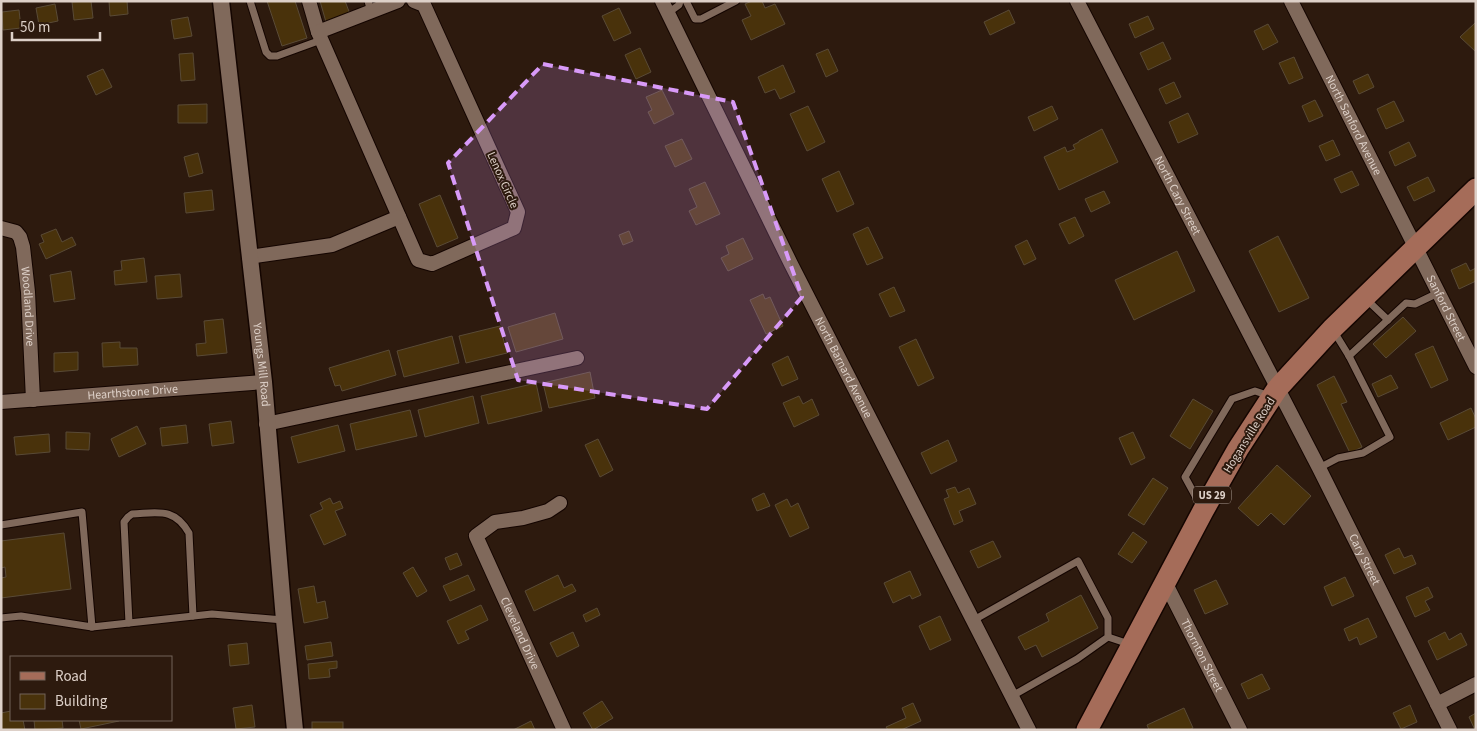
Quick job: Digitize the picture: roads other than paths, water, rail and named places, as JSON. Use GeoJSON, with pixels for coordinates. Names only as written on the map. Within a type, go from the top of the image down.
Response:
{"type":"FeatureCollection","features":[{"type":"Feature","properties":{"kind":"main road","name":"Hogansville Road"},"geometry":{"type":"LineString","coordinates":[[1087,730],[1203,510],[1238,449],[1275,393],[1332,328],[1476,189]]}},
{"type":"Feature","properties":{"kind":"street","name":"Youngs Mill Road"},"geometry":{"type":"LineString","coordinates":[[221,1],[264,382],[266,424],[295,730]]}},
{"type":"Feature","properties":{"kind":"street","name":"Lenox Circle"},"geometry":{"type":"LineString","coordinates":[[309,1],[319,36],[418,260],[432,264],[514,228],[518,212],[424,5],[414,1]]}},
{"type":"Feature","properties":{"kind":"street"},"geometry":{"type":"LineString","coordinates":[[319,36],[369,6],[398,1]]}},
{"type":"Feature","properties":{"kind":"street","name":"North Cary Street"},"geometry":{"type":"LineString","coordinates":[[1077,1],[1275,393]]}},
{"type":"Feature","properties":{"kind":"street","name":"North Sanford Avenue"},"geometry":{"type":"LineString","coordinates":[[1291,1],[1415,249]]}},
{"type":"Feature","properties":{"kind":"street","name":"North Barnard Avenue"},"geometry":{"type":"LineString","coordinates":[[665,7],[795,272],[1029,730]]}},
{"type":"Feature","properties":{"kind":"street"},"geometry":{"type":"LineString","coordinates":[[250,257],[332,245],[399,217]]}},
{"type":"Feature","properties":{"kind":"street","name":"Woodland Drive"},"geometry":{"type":"LineString","coordinates":[[1,228],[16,232],[20,237],[23,247],[28,292],[33,400]]}},
{"type":"Feature","properties":{"kind":"street","name":"Sanford Street"},"geometry":{"type":"LineString","coordinates":[[1415,249],[1476,367]]}},
{"type":"Feature","properties":{"kind":"street"},"geometry":{"type":"LineString","coordinates":[[266,424],[576,358]]}},
{"type":"Feature","properties":{"kind":"street","name":"Hearthstone Drive"},"geometry":{"type":"LineString","coordinates":[[1,402],[264,382]]}},
{"type":"Feature","properties":{"kind":"street","name":"Cary Street"},"geometry":{"type":"LineString","coordinates":[[1275,393],[1318,468],[1450,730]]}},
{"type":"Feature","properties":{"kind":"street","name":"Cleveland Drive"},"geometry":{"type":"LineString","coordinates":[[560,503],[548,511],[524,518],[495,522],[476,536],[564,730]]}},
{"type":"Feature","properties":{"kind":"street","name":"Thornton Street"},"geometry":{"type":"LineString","coordinates":[[1165,582],[1240,730]]}},
{"type":"Feature","properties":{"kind":"street"},"geometry":{"type":"LineString","coordinates":[[1437,704],[1476,684]]}},
{"type":"Feature","properties":{"kind":"lane"},"geometry":{"type":"LineString","coordinates":[[250,1],[266,52],[270,56],[278,56],[319,36]]}},
{"type":"Feature","properties":{"kind":"lane"},"geometry":{"type":"LineString","coordinates":[[665,7],[679,4],[680,1]]}},
{"type":"Feature","properties":{"kind":"lane"},"geometry":{"type":"LineString","coordinates":[[686,1],[696,20],[736,1]]}},
{"type":"Feature","properties":{"kind":"lane"},"geometry":{"type":"LineString","coordinates":[[1349,356],[1406,304],[1415,304],[1438,293]]}},
{"type":"Feature","properties":{"kind":"lane"},"geometry":{"type":"LineString","coordinates":[[1364,297],[1388,320]]}},
{"type":"Feature","properties":{"kind":"lane"},"geometry":{"type":"LineString","coordinates":[[1318,468],[1338,458],[1363,453],[1390,437],[1349,356],[1332,328]]}},
{"type":"Feature","properties":{"kind":"lane"},"geometry":{"type":"LineString","coordinates":[[1203,510],[1184,477],[1232,399],[1255,391],[1275,393]]}},
{"type":"Feature","properties":{"kind":"lane"},"geometry":{"type":"LineString","coordinates":[[1,524],[82,512],[92,627]]}},
{"type":"Feature","properties":{"kind":"lane"},"geometry":{"type":"LineString","coordinates":[[129,623],[124,522],[132,514],[166,513],[183,522],[189,533],[193,616]]}},
{"type":"Feature","properties":{"kind":"lane"},"geometry":{"type":"LineString","coordinates":[[972,621],[1078,561],[1108,618],[1108,637]]}},
{"type":"Feature","properties":{"kind":"lane"},"geometry":{"type":"LineString","coordinates":[[1,618],[21,616],[92,627],[212,614],[284,620]]}},
{"type":"Feature","properties":{"kind":"lane"},"geometry":{"type":"LineString","coordinates":[[1108,637],[1132,645]]}},
{"type":"Feature","properties":{"kind":"lane"},"geometry":{"type":"LineString","coordinates":[[1012,696],[1077,660],[1108,637]]}}]}
